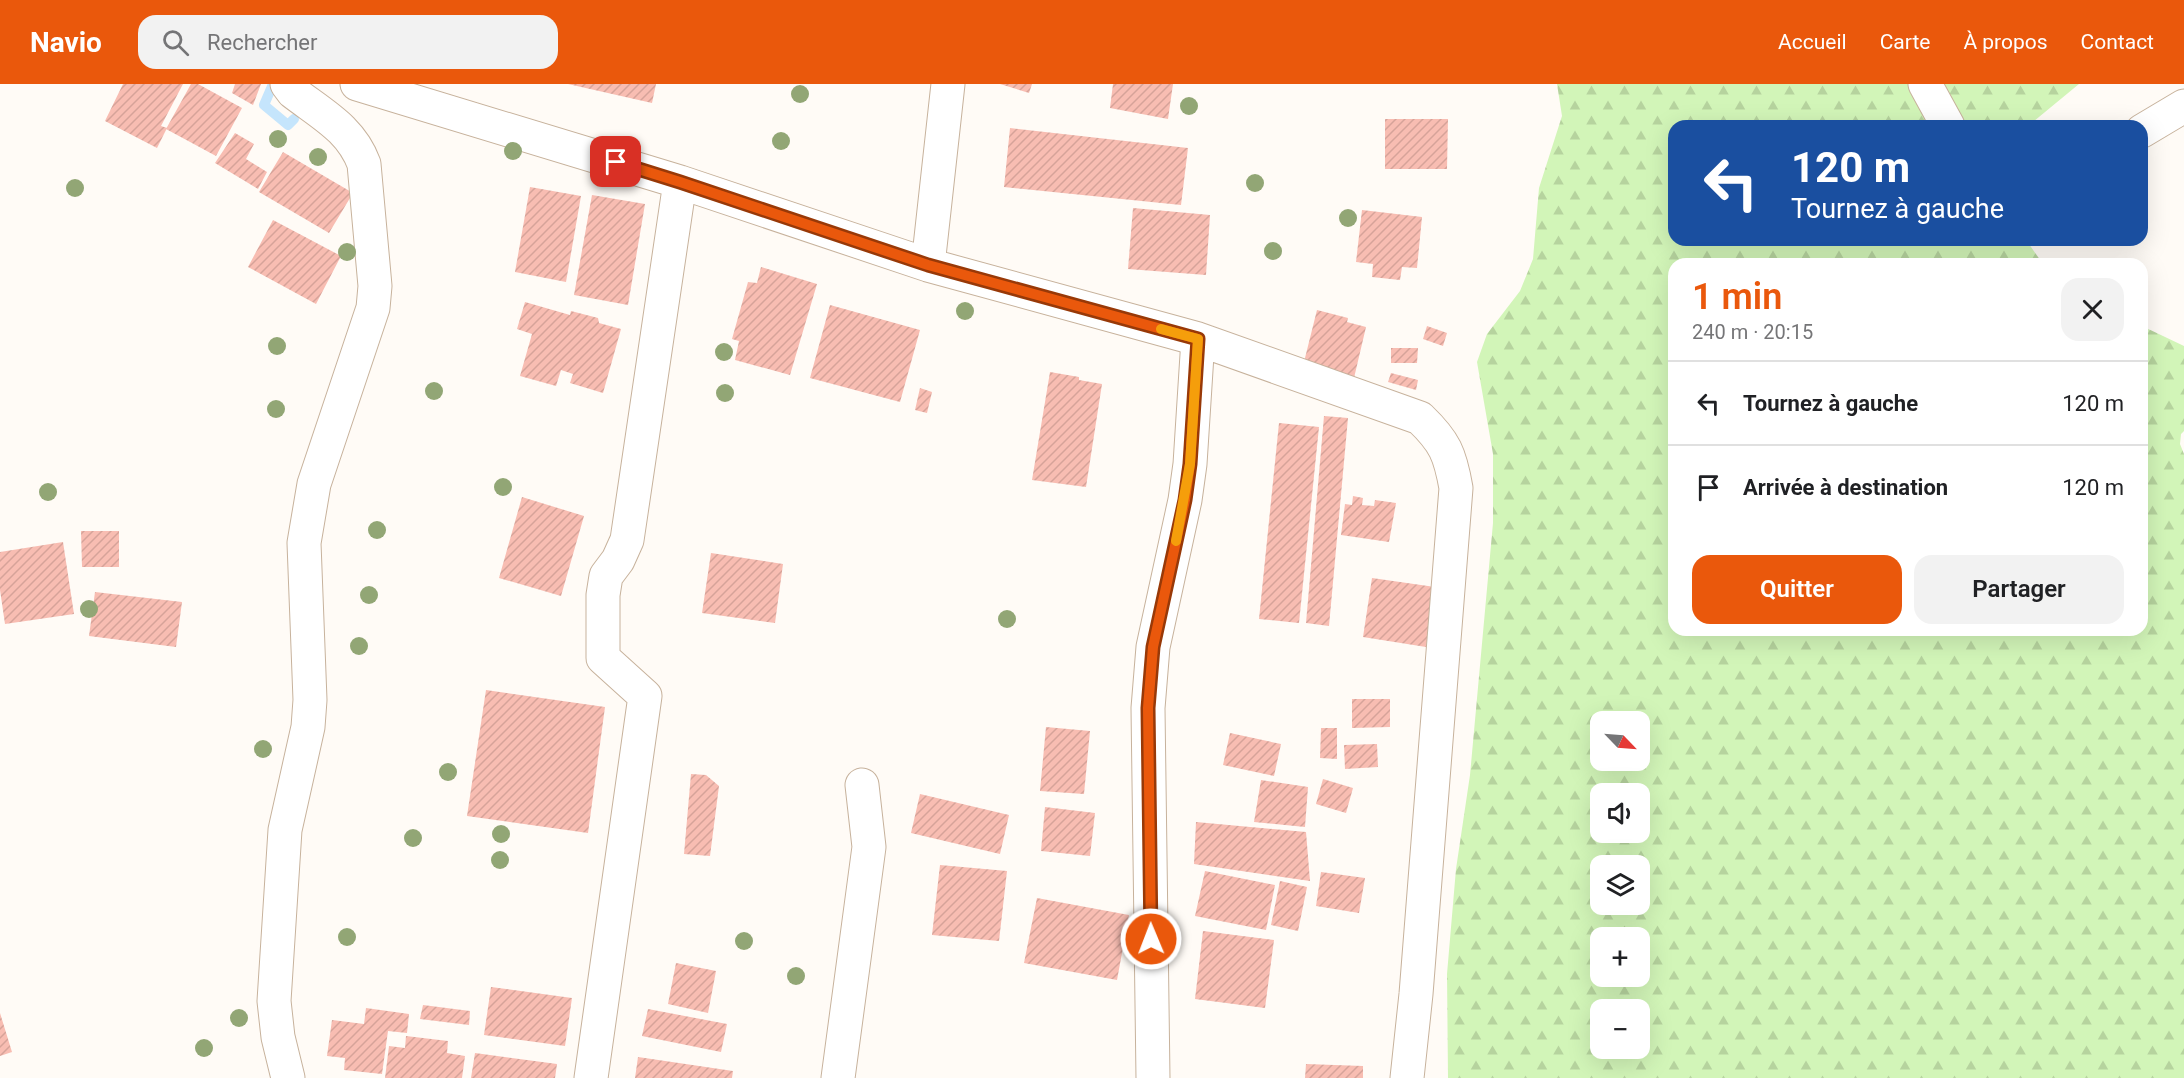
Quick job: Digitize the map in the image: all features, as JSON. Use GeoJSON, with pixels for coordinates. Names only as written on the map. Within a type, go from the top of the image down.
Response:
{"type":"FeatureCollection","features":[{"type":"Feature","properties":{"kind":"street"},"geometry":{"type":"LineString","coordinates":[[287,84],[293,93],[347,133],[358,148],[364,164],[375,286],[373,308],[314,484],[306,532],[309,727],[285,830],[274,1001],[278,1037],[288,1078]]}},
{"type":"Feature","properties":{"kind":"street"},"geometry":{"type":"LineString","coordinates":[[357,84],[680,182],[928,265],[1198,339],[1420,418],[1437,434],[1451,458],[1456,488],[1416,994],[1407,1078]]}},
{"type":"Feature","properties":{"kind":"street"},"geometry":{"type":"LineString","coordinates":[[928,265],[948,84]]}},
{"type":"Feature","properties":{"kind":"street"},"geometry":{"type":"LineString","coordinates":[[1925,84],[1945,120]]}},
{"type":"Feature","properties":{"kind":"street"},"geometry":{"type":"LineString","coordinates":[[591,1078],[645,696],[603,658],[603,595],[606,576],[618,560],[627,540],[680,182]]}},
{"type":"Feature","properties":{"kind":"street"},"geometry":{"type":"LineString","coordinates":[[1153,1078],[1148,708],[1153,647],[1185,500],[1190,464],[1198,339]]}},
{"type":"Feature","properties":{"kind":"street"},"geometry":{"type":"LineString","coordinates":[[838,1078],[869,847],[862,785]]}},
{"type":"Feature","properties":{"kind":"green space"},"geometry":{"type":"Polygon","coordinates":[[[1557,84],[2079,84],[2035,120],[1668,120],[1668,246],[2030,246],[2039,258],[1668,258],[1668,636],[2148,636],[2148,329],[2184,346],[2184,431],[2181,434],[2180,444],[2184,454],[2184,1078],[1448,1078],[1447,974],[1456,869],[1470,775],[1493,523],[1493,454],[1477,362],[1487,334],[1520,291],[1533,259],[1539,188],[1562,116],[1557,84]]]}},
{"type":"Feature","properties":{"kind":"building"},"geometry":{"type":"Polygon","coordinates":[[[123,84],[183,84],[161,126],[167,128],[157,148],[105,121],[123,84]]]}},
{"type":"Feature","properties":{"kind":"building"},"geometry":{"type":"Polygon","coordinates":[[[191,84],[198,84],[242,108],[216,156],[166,129],[191,84]]]}},
{"type":"Feature","properties":{"kind":"building"},"geometry":{"type":"Polygon","coordinates":[[[235,84],[261,84],[253,105],[232,93],[235,84]]]}},
{"type":"Feature","properties":{"kind":"building"},"geometry":{"type":"Polygon","coordinates":[[[568,84],[656,84],[652,103],[568,84]]]}},
{"type":"Feature","properties":{"kind":"building"},"geometry":{"type":"Polygon","coordinates":[[[1000,84],[1032,84],[1029,93],[1000,84]]]}},
{"type":"Feature","properties":{"kind":"building"},"geometry":{"type":"Polygon","coordinates":[[[1113,84],[1173,84],[1168,119],[1110,108],[1113,84]]]}},
{"type":"Feature","properties":{"kind":"building"},"geometry":{"type":"Polygon","coordinates":[[[1385,119],[1448,119],[1447,169],[1385,169],[1385,119]]]}},
{"type":"Feature","properties":{"kind":"building"},"geometry":{"type":"Polygon","coordinates":[[[1010,128],[1188,148],[1181,205],[1004,187],[1010,128]]]}},
{"type":"Feature","properties":{"kind":"building"},"geometry":{"type":"Polygon","coordinates":[[[235,133],[254,144],[246,159],[267,172],[258,189],[215,163],[235,133]]]}},
{"type":"Feature","properties":{"kind":"building"},"geometry":{"type":"Polygon","coordinates":[[[283,152],[353,193],[329,233],[259,192],[283,152]]]}},
{"type":"Feature","properties":{"kind":"building"},"geometry":{"type":"Polygon","coordinates":[[[530,187],[581,196],[566,282],[515,272],[530,187]]]}},
{"type":"Feature","properties":{"kind":"building"},"geometry":{"type":"Polygon","coordinates":[[[592,195],[645,204],[628,305],[574,295],[592,195]]]}},
{"type":"Feature","properties":{"kind":"building"},"geometry":{"type":"Polygon","coordinates":[[[1133,208],[1210,215],[1206,275],[1128,269],[1133,208]]]}},
{"type":"Feature","properties":{"kind":"building"},"geometry":{"type":"Polygon","coordinates":[[[1362,210],[1422,217],[1417,268],[1402,267],[1400,280],[1372,277],[1373,264],[1356,262],[1362,210]]]}},
{"type":"Feature","properties":{"kind":"building"},"geometry":{"type":"Polygon","coordinates":[[[273,220],[341,256],[316,304],[248,267],[273,220]]]}},
{"type":"Feature","properties":{"kind":"building"},"geometry":{"type":"Polygon","coordinates":[[[761,267],[817,284],[790,375],[735,360],[739,341],[732,339],[748,282],[757,283],[761,267]]]}},
{"type":"Feature","properties":{"kind":"building"},"geometry":{"type":"Polygon","coordinates":[[[525,302],[570,315],[571,311],[598,318],[599,323],[621,329],[603,393],[570,383],[573,374],[561,370],[556,386],[520,376],[532,334],[517,329],[525,302]]]}},
{"type":"Feature","properties":{"kind":"building"},"geometry":{"type":"Polygon","coordinates":[[[830,305],[920,330],[900,402],[810,378],[830,305]]]}},
{"type":"Feature","properties":{"kind":"building"},"geometry":{"type":"Polygon","coordinates":[[[1317,310],[1348,318],[1347,322],[1366,327],[1354,378],[1303,366],[1317,310]]]}},
{"type":"Feature","properties":{"kind":"building"},"geometry":{"type":"Polygon","coordinates":[[[1427,326],[1447,333],[1443,346],[1423,339],[1427,326]]]}},
{"type":"Feature","properties":{"kind":"building"},"geometry":{"type":"Polygon","coordinates":[[[1391,348],[1418,348],[1417,363],[1391,363],[1391,348]]]}},
{"type":"Feature","properties":{"kind":"building"},"geometry":{"type":"Polygon","coordinates":[[[1050,372],[1102,384],[1086,487],[1032,480],[1050,372]]]}},
{"type":"Feature","properties":{"kind":"building"},"geometry":{"type":"Polygon","coordinates":[[[1391,373],[1418,380],[1416,390],[1388,382],[1391,373]]]}},
{"type":"Feature","properties":{"kind":"building"},"geometry":{"type":"Polygon","coordinates":[[[920,388],[932,392],[927,413],[915,410],[920,388]]]}},
{"type":"Feature","properties":{"kind":"building"},"geometry":{"type":"Polygon","coordinates":[[[1324,416],[1348,418],[1329,626],[1306,623],[1324,416]]]}},
{"type":"Feature","properties":{"kind":"building"},"geometry":{"type":"Polygon","coordinates":[[[1279,423],[1319,427],[1299,623],[1259,619],[1279,423]]]}},
{"type":"Feature","properties":{"kind":"building"},"geometry":{"type":"Polygon","coordinates":[[[1353,496],[1363,498],[1362,505],[1374,506],[1375,500],[1396,503],[1389,542],[1341,535],[1345,504],[1352,505],[1353,496]]]}},
{"type":"Feature","properties":{"kind":"building"},"geometry":{"type":"Polygon","coordinates":[[[522,497],[584,516],[561,596],[499,578],[522,497]]]}},
{"type":"Feature","properties":{"kind":"building"},"geometry":{"type":"Polygon","coordinates":[[[81,531],[119,531],[119,567],[82,567],[81,531]]]}},
{"type":"Feature","properties":{"kind":"building"},"geometry":{"type":"Polygon","coordinates":[[[63,542],[74,614],[5,624],[0,590],[0,552],[63,542]]]}},
{"type":"Feature","properties":{"kind":"building"},"geometry":{"type":"Polygon","coordinates":[[[711,553],[783,564],[775,623],[702,613],[711,553]]]}},
{"type":"Feature","properties":{"kind":"building"},"geometry":{"type":"Polygon","coordinates":[[[1372,578],[1435,587],[1426,647],[1363,637],[1372,578]]]}},
{"type":"Feature","properties":{"kind":"building"},"geometry":{"type":"Polygon","coordinates":[[[95,592],[182,602],[176,647],[89,636],[95,592]]]}},
{"type":"Feature","properties":{"kind":"building"},"geometry":{"type":"Polygon","coordinates":[[[486,690],[605,707],[588,833],[467,816],[486,690]]]}},
{"type":"Feature","properties":{"kind":"building"},"geometry":{"type":"Polygon","coordinates":[[[1352,699],[1390,699],[1390,727],[1352,728],[1352,699]]]}},
{"type":"Feature","properties":{"kind":"building"},"geometry":{"type":"Polygon","coordinates":[[[1046,727],[1090,731],[1084,794],[1040,791],[1046,727]]]}},
{"type":"Feature","properties":{"kind":"building"},"geometry":{"type":"Polygon","coordinates":[[[1321,728],[1337,728],[1337,759],[1320,758],[1321,728]]]}},
{"type":"Feature","properties":{"kind":"building"},"geometry":{"type":"Polygon","coordinates":[[[1230,733],[1281,744],[1274,776],[1223,765],[1230,733]]]}},
{"type":"Feature","properties":{"kind":"building"},"geometry":{"type":"Polygon","coordinates":[[[1377,744],[1378,767],[1345,769],[1344,745],[1377,744]]]}},
{"type":"Feature","properties":{"kind":"building"},"geometry":{"type":"Polygon","coordinates":[[[691,774],[706,775],[719,786],[710,856],[684,854],[691,774]]]}},
{"type":"Feature","properties":{"kind":"building"},"geometry":{"type":"Polygon","coordinates":[[[1323,779],[1353,788],[1346,813],[1316,804],[1323,779]]]}},
{"type":"Feature","properties":{"kind":"building"},"geometry":{"type":"Polygon","coordinates":[[[1261,780],[1308,787],[1305,827],[1254,822],[1261,780]]]}},
{"type":"Feature","properties":{"kind":"building"},"geometry":{"type":"Polygon","coordinates":[[[920,794],[1009,815],[1000,854],[911,833],[920,794]]]}},
{"type":"Feature","properties":{"kind":"building"},"geometry":{"type":"Polygon","coordinates":[[[1045,807],[1095,813],[1090,856],[1041,851],[1045,807]]]}},
{"type":"Feature","properties":{"kind":"building"},"geometry":{"type":"Polygon","coordinates":[[[1196,822],[1306,832],[1310,881],[1194,864],[1196,822]]]}},
{"type":"Feature","properties":{"kind":"building"},"geometry":{"type":"Polygon","coordinates":[[[940,865],[1007,871],[999,941],[932,935],[940,865]]]}},
{"type":"Feature","properties":{"kind":"building"},"geometry":{"type":"Polygon","coordinates":[[[1205,871],[1275,885],[1266,930],[1195,916],[1205,871]]]}},
{"type":"Feature","properties":{"kind":"building"},"geometry":{"type":"Polygon","coordinates":[[[1321,872],[1365,878],[1359,913],[1316,906],[1321,872]]]}},
{"type":"Feature","properties":{"kind":"building"},"geometry":{"type":"Polygon","coordinates":[[[1280,881],[1307,887],[1298,931],[1271,925],[1280,881]]]}},
{"type":"Feature","properties":{"kind":"building"},"geometry":{"type":"Polygon","coordinates":[[[1037,898],[1129,915],[1117,980],[1024,963],[1037,898]]]}},
{"type":"Feature","properties":{"kind":"building"},"geometry":{"type":"Polygon","coordinates":[[[1203,931],[1274,940],[1265,1008],[1195,999],[1203,931]]]}},
{"type":"Feature","properties":{"kind":"building"},"geometry":{"type":"Polygon","coordinates":[[[676,963],[716,971],[708,1013],[668,1004],[676,963]]]}},
{"type":"Feature","properties":{"kind":"building"},"geometry":{"type":"Polygon","coordinates":[[[491,987],[572,998],[565,1046],[484,1035],[491,987]]]}},
{"type":"Feature","properties":{"kind":"building"},"geometry":{"type":"Polygon","coordinates":[[[423,1005],[470,1011],[469,1025],[420,1019],[423,1005]]]}},
{"type":"Feature","properties":{"kind":"building"},"geometry":{"type":"Polygon","coordinates":[[[366,1008],[409,1014],[407,1033],[388,1031],[382,1074],[344,1070],[345,1058],[327,1056],[332,1020],[364,1024],[366,1008]]]}},
{"type":"Feature","properties":{"kind":"building"},"geometry":{"type":"Polygon","coordinates":[[[648,1009],[727,1024],[721,1052],[642,1036],[648,1009]]]}},
{"type":"Feature","properties":{"kind":"building"},"geometry":{"type":"Polygon","coordinates":[[[0,1013],[12,1052],[0,1056],[0,1013]]]}},
{"type":"Feature","properties":{"kind":"building"},"geometry":{"type":"Polygon","coordinates":[[[406,1036],[448,1041],[447,1053],[465,1056],[462,1078],[385,1078],[389,1046],[405,1048],[406,1036]]]}},
{"type":"Feature","properties":{"kind":"building"},"geometry":{"type":"Polygon","coordinates":[[[475,1053],[557,1064],[555,1078],[471,1078],[475,1053]]]}},
{"type":"Feature","properties":{"kind":"building"},"geometry":{"type":"Polygon","coordinates":[[[638,1057],[733,1071],[732,1078],[635,1078],[638,1057]]]}},
{"type":"Feature","properties":{"kind":"building"},"geometry":{"type":"Polygon","coordinates":[[[1306,1064],[1363,1066],[1363,1078],[1305,1078],[1306,1064]]]}},
{"type":"Feature","properties":{"kind":"waterway"},"geometry":{"type":"LineString","coordinates":[[273,84],[264,105],[288,125],[294,119]]}},
{"type":"Feature","properties":{"kind":"slow traffic"},"geometry":{"type":"LineString","coordinates":[[1161,329],[1198,339],[1190,464],[1176,541]]}},
{"type":"Feature","properties":{"kind":"route"},"geometry":{"type":"LineString","coordinates":[[616,162],[928,265],[1198,339],[1190,464],[1185,500],[1153,647],[1148,708],[1151,939]]}}]}
